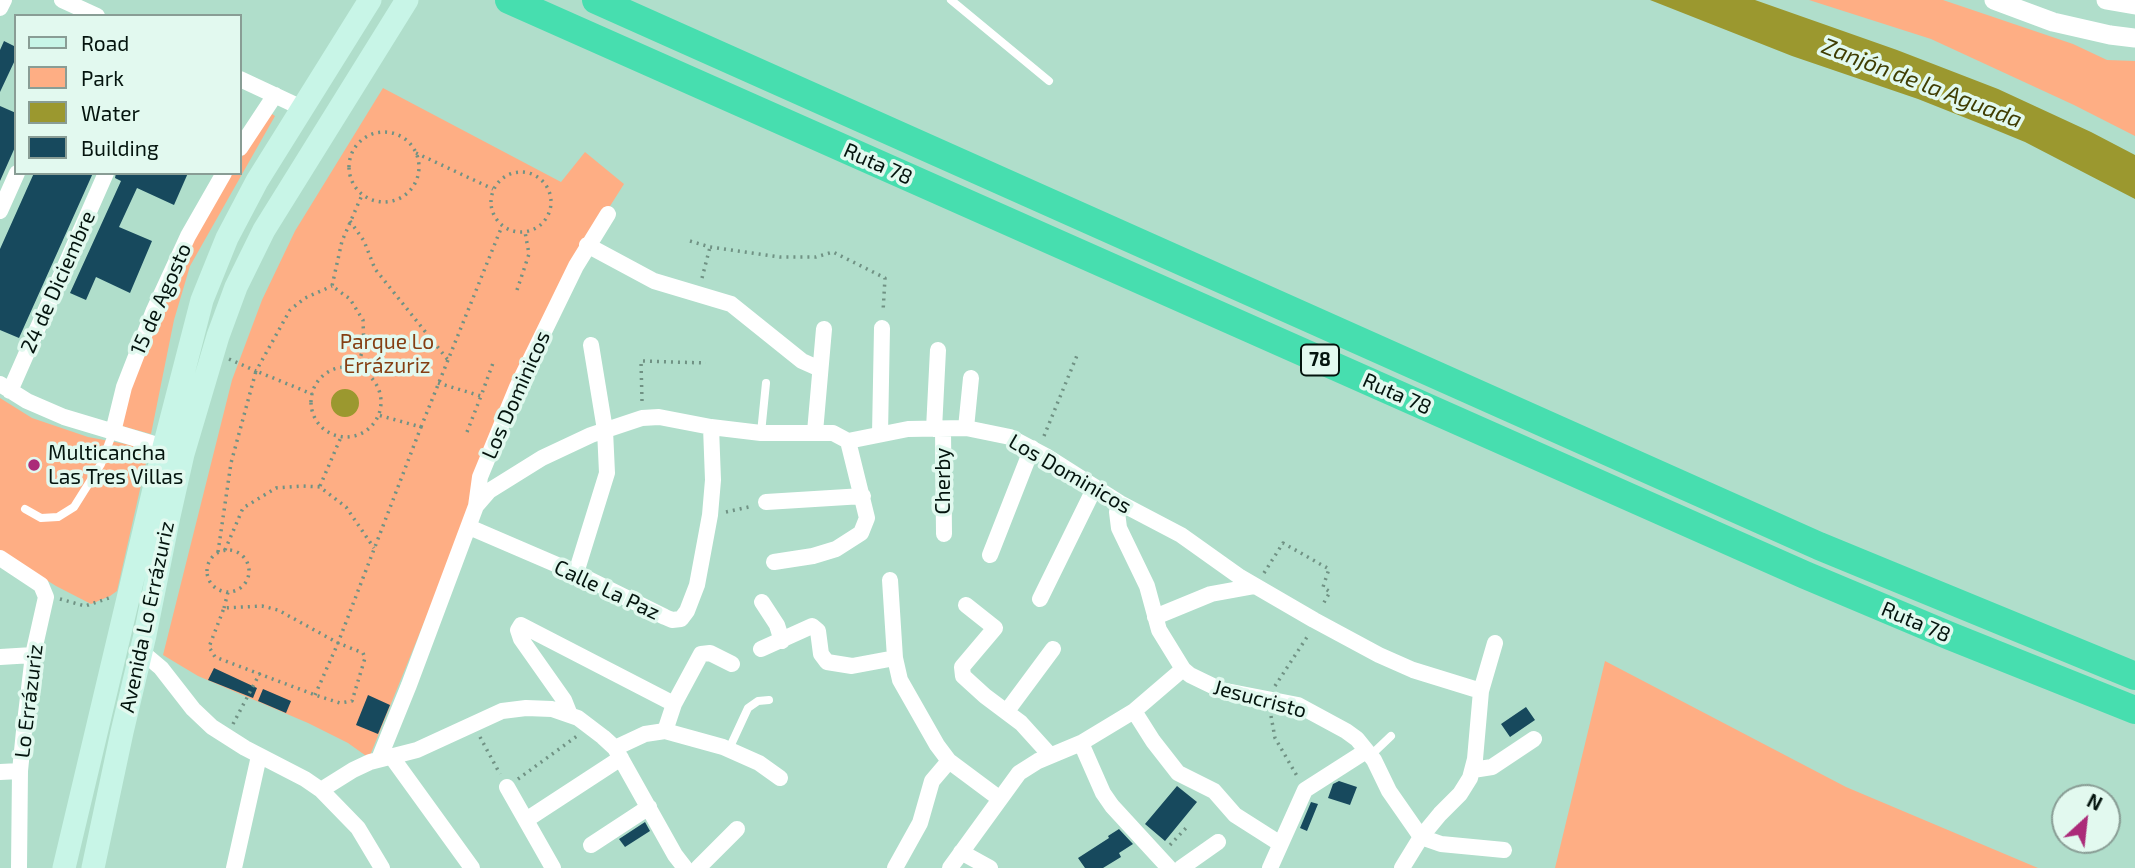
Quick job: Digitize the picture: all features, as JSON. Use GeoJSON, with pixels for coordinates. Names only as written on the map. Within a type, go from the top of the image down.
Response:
{"type":"FeatureCollection","features":[{"type":"Feature","properties":{"kind":"highway","name":"Ruta 78"},"geometry":{"type":"LineString","coordinates":[[509,0],[1805,575],[2135,710]]}},
{"type":"Feature","properties":{"kind":"highway","name":"Ruta 78"},"geometry":{"type":"LineString","coordinates":[[596,0],[1869,568],[2135,676]]}},
{"type":"Feature","properties":{"kind":"main road","name":"Avenida Lo Errázuriz"},"geometry":{"type":"LineString","coordinates":[[64,868],[194,326],[212,273],[251,192],[370,0]]}},
{"type":"Feature","properties":{"kind":"main road","name":"Avenida Lo Errázuriz"},"geometry":{"type":"LineString","coordinates":[[93,868],[183,454],[212,352],[236,288],[264,230],[407,0]]}},
{"type":"Feature","properties":{"kind":"street"},"geometry":{"type":"LineString","coordinates":[[0,8],[4,0]]}},
{"type":"Feature","properties":{"kind":"street"},"geometry":{"type":"LineString","coordinates":[[62,0],[89,14]]}},
{"type":"Feature","properties":{"kind":"street"},"geometry":{"type":"LineString","coordinates":[[1994,0],[2053,22],[2135,38]]}},
{"type":"Feature","properties":{"kind":"street"},"geometry":{"type":"LineString","coordinates":[[2106,0],[2135,5]]}},
{"type":"Feature","properties":{"kind":"street"},"geometry":{"type":"LineString","coordinates":[[242,80],[302,108]]}},
{"type":"Feature","properties":{"kind":"street"},"geometry":{"type":"LineString","coordinates":[[242,145],[275,95]]}},
{"type":"Feature","properties":{"kind":"street"},"geometry":{"type":"LineString","coordinates":[[0,211],[16,175]]}},
{"type":"Feature","properties":{"kind":"street","name":"24 de Diciembre"},"geometry":{"type":"LineString","coordinates":[[5,387],[105,175]]}},
{"type":"Feature","properties":{"kind":"street","name":"15 de Agosto"},"geometry":{"type":"LineString","coordinates":[[113,432],[124,387],[154,310],[188,236],[223,175]]}},
{"type":"Feature","properties":{"kind":"street","name":"Los Dominicos"},"geometry":{"type":"LineString","coordinates":[[385,757],[469,527],[480,477],[517,387],[587,246],[608,214]]}},
{"type":"Feature","properties":{"kind":"street"},"geometry":{"type":"LineString","coordinates":[[587,246],[636,273],[731,304],[802,361],[820,369]]}},
{"type":"Feature","properties":{"kind":"street"},"geometry":{"type":"LineString","coordinates":[[880,434],[882,328]]}},
{"type":"Feature","properties":{"kind":"street"},"geometry":{"type":"LineString","coordinates":[[816,432],[824,329]]}},
{"type":"Feature","properties":{"kind":"street"},"geometry":{"type":"LineString","coordinates":[[576,573],[607,473],[605,430],[592,345]]}},
{"type":"Feature","properties":{"kind":"street","name":"Cherby"},"geometry":{"type":"LineString","coordinates":[[938,350],[938,429],[944,534]]}},
{"type":"Feature","properties":{"kind":"street"},"geometry":{"type":"LineString","coordinates":[[965,428],[971,378]]}},
{"type":"Feature","properties":{"kind":"street"},"geometry":{"type":"LineString","coordinates":[[5,387],[64,417],[164,447]]}},
{"type":"Feature","properties":{"kind":"street","name":"Los Dominicos"},"geometry":{"type":"LineString","coordinates":[[475,506],[489,491],[519,471],[568,445],[642,418],[659,417],[761,433],[833,433],[848,441],[908,429],[965,428],[1010,437],[1035,450],[1120,503],[1181,535],[1255,586],[1379,655],[1413,670],[1481,691]]}},
{"type":"Feature","properties":{"kind":"street","name":"Calle La Paz"},"geometry":{"type":"LineString","coordinates":[[469,527],[576,573],[665,617],[672,620],[681,618],[687,611],[697,585],[710,515],[713,480],[711,427]]}},
{"type":"Feature","properties":{"kind":"street"},"geometry":{"type":"LineString","coordinates":[[774,562],[814,556],[836,549],[861,533],[867,518],[848,441]]}},
{"type":"Feature","properties":{"kind":"street"},"geometry":{"type":"LineString","coordinates":[[990,555],[1035,450]]}},
{"type":"Feature","properties":{"kind":"street"},"geometry":{"type":"LineString","coordinates":[[1040,599],[1095,487]]}},
{"type":"Feature","properties":{"kind":"street"},"geometry":{"type":"LineString","coordinates":[[766,502],[863,496]]}},
{"type":"Feature","properties":{"kind":"street","name":"Jesucristo"},"geometry":{"type":"LineString","coordinates":[[1120,503],[1117,512],[1119,528],[1138,565],[1159,630],[1183,669],[1221,691],[1298,705],[1322,716],[1357,739],[1421,837]]}},
{"type":"Feature","properties":{"kind":"street"},"geometry":{"type":"LineString","coordinates":[[0,558],[36,582],[44,591]]}},
{"type":"Feature","properties":{"kind":"street"},"geometry":{"type":"LineString","coordinates":[[890,580],[895,658],[900,680],[949,761],[1000,800]]}},
{"type":"Feature","properties":{"kind":"street"},"geometry":{"type":"LineString","coordinates":[[1155,617],[1211,594],[1255,586]]}},
{"type":"Feature","properties":{"kind":"street","name":"Lo Errázuriz"},"geometry":{"type":"LineString","coordinates":[[19,868],[20,771],[33,655],[45,603],[44,591]]}},
{"type":"Feature","properties":{"kind":"street"},"geometry":{"type":"LineString","coordinates":[[762,602],[777,625],[782,641]]}},
{"type":"Feature","properties":{"kind":"street"},"geometry":{"type":"LineString","coordinates":[[966,605],[995,628],[961,671],[985,696],[1038,739],[1050,755]]}},
{"type":"Feature","properties":{"kind":"street"},"geometry":{"type":"LineString","coordinates":[[570,715],[564,700],[521,639],[518,630],[521,625],[674,704]]}},
{"type":"Feature","properties":{"kind":"street"},"geometry":{"type":"LineString","coordinates":[[761,649],[812,626],[818,631],[821,654],[827,662],[852,666],[895,658]]}},
{"type":"Feature","properties":{"kind":"street"},"geometry":{"type":"LineString","coordinates":[[1402,868],[1421,837],[1461,794],[1473,770],[1481,691],[1495,643]]}},
{"type":"Feature","properties":{"kind":"street"},"geometry":{"type":"LineString","coordinates":[[1007,712],[1053,649]]}},
{"type":"Feature","properties":{"kind":"street"},"geometry":{"type":"LineString","coordinates":[[142,652],[161,668],[202,718],[226,737],[321,790],[358,828],[382,868]]}},
{"type":"Feature","properties":{"kind":"street"},"geometry":{"type":"LineString","coordinates":[[665,731],[674,704],[701,654],[710,653],[732,664]]}},
{"type":"Feature","properties":{"kind":"street"},"geometry":{"type":"LineString","coordinates":[[0,657],[33,655]]}},
{"type":"Feature","properties":{"kind":"street"},"geometry":{"type":"LineString","coordinates":[[950,868],[1019,773],[1050,755],[1081,743],[1134,711],[1183,669]]}},
{"type":"Feature","properties":{"kind":"street"},"geometry":{"type":"LineString","coordinates":[[321,790],[353,770],[385,757],[427,746],[491,715],[514,709],[544,708],[570,715],[590,726],[618,753],[685,868]]}},
{"type":"Feature","properties":{"kind":"street"},"geometry":{"type":"LineString","coordinates":[[1134,711],[1178,773],[1214,791],[1235,816],[1279,842]]}},
{"type":"Feature","properties":{"kind":"street"},"geometry":{"type":"LineString","coordinates":[[526,820],[645,734],[665,731],[729,749],[759,763],[780,778]]}},
{"type":"Feature","properties":{"kind":"street"},"geometry":{"type":"LineString","coordinates":[[1473,770],[1492,767],[1534,739]]}},
{"type":"Feature","properties":{"kind":"street"},"geometry":{"type":"LineString","coordinates":[[1081,743],[1103,793],[1112,806],[1164,862]]}},
{"type":"Feature","properties":{"kind":"street"},"geometry":{"type":"LineString","coordinates":[[1270,868],[1279,842],[1305,790],[1368,753]]}},
{"type":"Feature","properties":{"kind":"street"},"geometry":{"type":"LineString","coordinates":[[234,868],[259,756]]}},
{"type":"Feature","properties":{"kind":"street"},"geometry":{"type":"LineString","coordinates":[[385,757],[472,868]]}},
{"type":"Feature","properties":{"kind":"street"},"geometry":{"type":"LineString","coordinates":[[895,868],[920,823],[932,781],[949,761]]}},
{"type":"Feature","properties":{"kind":"street"},"geometry":{"type":"LineString","coordinates":[[0,772],[20,771]]}},
{"type":"Feature","properties":{"kind":"street"},"geometry":{"type":"LineString","coordinates":[[507,787],[553,868]]}},
{"type":"Feature","properties":{"kind":"street"},"geometry":{"type":"LineString","coordinates":[[591,845],[649,807]]}},
{"type":"Feature","properties":{"kind":"street"},"geometry":{"type":"LineString","coordinates":[[698,868],[737,829]]}},
{"type":"Feature","properties":{"kind":"street"},"geometry":{"type":"LineString","coordinates":[[1421,837],[1441,844],[1504,850]]}},
{"type":"Feature","properties":{"kind":"street"},"geometry":{"type":"LineString","coordinates":[[1181,868],[1218,842]]}},
{"type":"Feature","properties":{"kind":"street"},"geometry":{"type":"LineString","coordinates":[[961,852],[990,868]]}},
{"type":"Feature","properties":{"kind":"lane"},"geometry":{"type":"LineString","coordinates":[[951,0],[1049,81]]}},
{"type":"Feature","properties":{"kind":"lane"},"geometry":{"type":"LineString","coordinates":[[761,433],[766,383]]}},
{"type":"Feature","properties":{"kind":"lane"},"geometry":{"type":"LineString","coordinates":[[25,509],[41,518],[58,517],[74,507],[101,464],[113,432]]}},
{"type":"Feature","properties":{"kind":"lane"},"geometry":{"type":"LineString","coordinates":[[729,749],[748,708],[758,701],[769,700]]}},
{"type":"Feature","properties":{"kind":"lane"},"geometry":{"type":"LineString","coordinates":[[1368,753],[1391,736]]}},
{"type":"Feature","properties":{"kind":"path"},"geometry":{"type":"LineString","coordinates":[[389,132],[410,143],[419,164],[414,187],[406,196],[384,203],[372,201],[362,195],[354,186],[349,164],[351,153],[358,144],[367,136],[389,132]]}},
{"type":"Feature","properties":{"kind":"path"},"geometry":{"type":"LineString","coordinates":[[416,153],[494,189]]}},
{"type":"Feature","properties":{"kind":"path"},"geometry":{"type":"LineString","coordinates":[[517,172],[536,176],[544,183],[551,201],[550,211],[539,227],[525,232],[510,230],[502,226],[491,209],[494,189],[507,175],[517,172]]}},
{"type":"Feature","properties":{"kind":"path"},"geometry":{"type":"LineString","coordinates":[[332,286],[342,241],[362,195]]}},
{"type":"Feature","properties":{"kind":"path"},"geometry":{"type":"LineString","coordinates":[[350,221],[364,241],[375,269],[448,360]]}},
{"type":"Feature","properties":{"kind":"path"},"geometry":{"type":"LineString","coordinates":[[314,695],[338,643],[502,226]]}},
{"type":"Feature","properties":{"kind":"path"},"geometry":{"type":"LineString","coordinates":[[517,290],[529,254],[525,232]]}},
{"type":"Feature","properties":{"kind":"path"},"geometry":{"type":"LineString","coordinates":[[690,241],[710,247],[780,257],[817,257],[833,252],[885,278],[882,328]]}},
{"type":"Feature","properties":{"kind":"path"},"geometry":{"type":"LineString","coordinates":[[698,294],[710,247]]}},
{"type":"Feature","properties":{"kind":"path"},"geometry":{"type":"LineString","coordinates":[[332,286],[350,299],[363,320],[364,347],[356,369]]}},
{"type":"Feature","properties":{"kind":"path"},"geometry":{"type":"LineString","coordinates":[[218,552],[231,463],[256,371],[290,310],[305,298],[332,286]]}},
{"type":"Feature","properties":{"kind":"path"},"geometry":{"type":"LineString","coordinates":[[212,352],[312,394]]}},
{"type":"Feature","properties":{"kind":"path"},"geometry":{"type":"LineString","coordinates":[[1035,450],[1078,353]]}},
{"type":"Feature","properties":{"kind":"path"},"geometry":{"type":"LineString","coordinates":[[642,418],[641,361],[706,363]]}},
{"type":"Feature","properties":{"kind":"path"},"geometry":{"type":"LineString","coordinates":[[467,432],[493,363]]}},
{"type":"Feature","properties":{"kind":"path"},"geometry":{"type":"LineString","coordinates":[[334,369],[356,369],[374,382],[381,404],[372,425],[363,432],[341,437],[321,426],[314,416],[312,394],[316,384],[334,369]]}},
{"type":"Feature","properties":{"kind":"path"},"geometry":{"type":"LineString","coordinates":[[439,383],[481,397]]}},
{"type":"Feature","properties":{"kind":"path"},"geometry":{"type":"LineString","coordinates":[[378,415],[421,427]]}},
{"type":"Feature","properties":{"kind":"path"},"geometry":{"type":"LineString","coordinates":[[320,487],[341,437]]}},
{"type":"Feature","properties":{"kind":"path"},"geometry":{"type":"LineString","coordinates":[[225,550],[243,508],[276,488],[320,487],[346,507],[374,548]]}},
{"type":"Feature","properties":{"kind":"path"},"geometry":{"type":"LineString","coordinates":[[710,515],[766,502]]}},
{"type":"Feature","properties":{"kind":"path"},"geometry":{"type":"LineString","coordinates":[[1255,586],[1283,543],[1329,569],[1323,587],[1330,592],[1316,621],[1268,698],[1275,738],[1305,790]]}},
{"type":"Feature","properties":{"kind":"path"},"geometry":{"type":"LineString","coordinates":[[232,550],[243,557],[249,569],[246,582],[235,591],[228,592],[215,587],[208,576],[209,562],[218,552],[232,550]]}},
{"type":"Feature","properties":{"kind":"path"},"geometry":{"type":"LineString","coordinates":[[44,591],[57,598],[85,606],[130,587]]}},
{"type":"Feature","properties":{"kind":"path"},"geometry":{"type":"LineString","coordinates":[[224,608],[262,606],[278,610],[338,643],[363,653],[365,658],[352,701],[340,703],[314,695],[215,657],[209,647],[228,592]]}},
{"type":"Feature","properties":{"kind":"path"},"geometry":{"type":"LineString","coordinates":[[226,737],[260,673]]}},
{"type":"Feature","properties":{"kind":"path"},"geometry":{"type":"LineString","coordinates":[[473,724],[507,787],[590,726]]}},
{"type":"Feature","properties":{"kind":"path"},"geometry":{"type":"LineString","coordinates":[[1164,862],[1186,828]]}},
{"type":"Feature","properties":{"kind":"green space"},"geometry":{"type":"Polygon","coordinates":[[[1809,0],[1943,0],[2073,44],[2107,60],[2135,61],[2135,136],[1931,39],[1809,0]]]}},
{"type":"Feature","properties":{"kind":"green space","name":"Parque Lo Errázuriz"},"geometry":{"type":"Polygon","coordinates":[[[383,88],[561,182],[585,152],[624,184],[562,282],[369,758],[348,743],[308,723],[198,676],[163,655],[232,380],[262,300],[295,231],[383,88]]]}},
{"type":"Feature","properties":{"kind":"green space"},"geometry":{"type":"Polygon","coordinates":[[[269,112],[275,116],[242,174],[242,157],[269,112]]]}},
{"type":"Feature","properties":{"kind":"green space"},"geometry":{"type":"Polygon","coordinates":[[[231,175],[242,175],[190,266],[174,320],[151,434],[122,426],[129,394],[172,277],[231,175]]]}},
{"type":"Feature","properties":{"kind":"green space"},"geometry":{"type":"Polygon","coordinates":[[[0,398],[32,418],[88,437],[131,445],[148,454],[117,591],[110,596],[91,604],[0,551],[0,398]]]}},
{"type":"Feature","properties":{"kind":"green space"},"geometry":{"type":"Polygon","coordinates":[[[1605,661],[1846,787],[2038,868],[1555,868],[1605,661]]]}},
{"type":"Feature","properties":{"kind":"water","name":"Zanjón de la Aguada"},"geometry":{"type":"Polygon","coordinates":[[[1650,0],[1755,0],[1998,89],[2135,155],[2135,199],[2025,142],[1918,99],[1792,56],[1650,0]]]}},
{"type":"Feature","properties":{"kind":"water"},"geometry":{"type":"Polygon","coordinates":[[[345,389],[355,393],[359,403],[355,413],[345,417],[335,413],[331,403],[335,393],[345,389]]]}},
{"type":"Feature","properties":{"kind":"building"},"geometry":{"type":"Polygon","coordinates":[[[4,41],[14,46],[14,62],[0,92],[0,50],[4,41]]]}},
{"type":"Feature","properties":{"kind":"building"},"geometry":{"type":"Polygon","coordinates":[[[0,106],[14,112],[14,150],[0,181],[0,106]]]}},
{"type":"Feature","properties":{"kind":"building"},"geometry":{"type":"Polygon","coordinates":[[[33,175],[92,175],[19,338],[0,330],[0,249],[33,175]]]}},
{"type":"Feature","properties":{"kind":"building"},"geometry":{"type":"Polygon","coordinates":[[[116,175],[187,175],[174,205],[137,188],[119,227],[152,241],[130,293],[96,277],[86,300],[70,293],[121,181],[115,178],[116,175]]]}},
{"type":"Feature","properties":{"kind":"building"},"geometry":{"type":"Polygon","coordinates":[[[214,668],[257,688],[253,698],[208,680],[214,668]]]}},
{"type":"Feature","properties":{"kind":"building"},"geometry":{"type":"Polygon","coordinates":[[[263,689],[291,701],[286,713],[258,701],[263,689]]]}},
{"type":"Feature","properties":{"kind":"building"},"geometry":{"type":"Polygon","coordinates":[[[368,695],[390,705],[378,734],[356,725],[368,695]]]}},
{"type":"Feature","properties":{"kind":"building"},"geometry":{"type":"Polygon","coordinates":[[[1526,707],[1535,720],[1510,737],[1501,724],[1526,707]]]}},
{"type":"Feature","properties":{"kind":"building"},"geometry":{"type":"Polygon","coordinates":[[[1339,781],[1357,787],[1350,805],[1328,798],[1333,784],[1339,781]]]}},
{"type":"Feature","properties":{"kind":"building"},"geometry":{"type":"Polygon","coordinates":[[[1177,786],[1197,802],[1165,841],[1145,824],[1177,786]]]}},
{"type":"Feature","properties":{"kind":"building"},"geometry":{"type":"Polygon","coordinates":[[[1311,802],[1318,804],[1307,831],[1300,828],[1311,802]]]}},
{"type":"Feature","properties":{"kind":"building"},"geometry":{"type":"Polygon","coordinates":[[[645,822],[650,831],[625,847],[619,839],[645,822]]]}},
{"type":"Feature","properties":{"kind":"building"},"geometry":{"type":"Polygon","coordinates":[[[1119,829],[1133,844],[1119,853],[1121,857],[1103,868],[1085,868],[1078,858],[1119,829]]]}},
{"type":"Feature","properties":{"kind":"place","name":"Multicancha Las Tres Villas"},"geometry":{"type":"Point","coordinates":[34,465]}}]}
